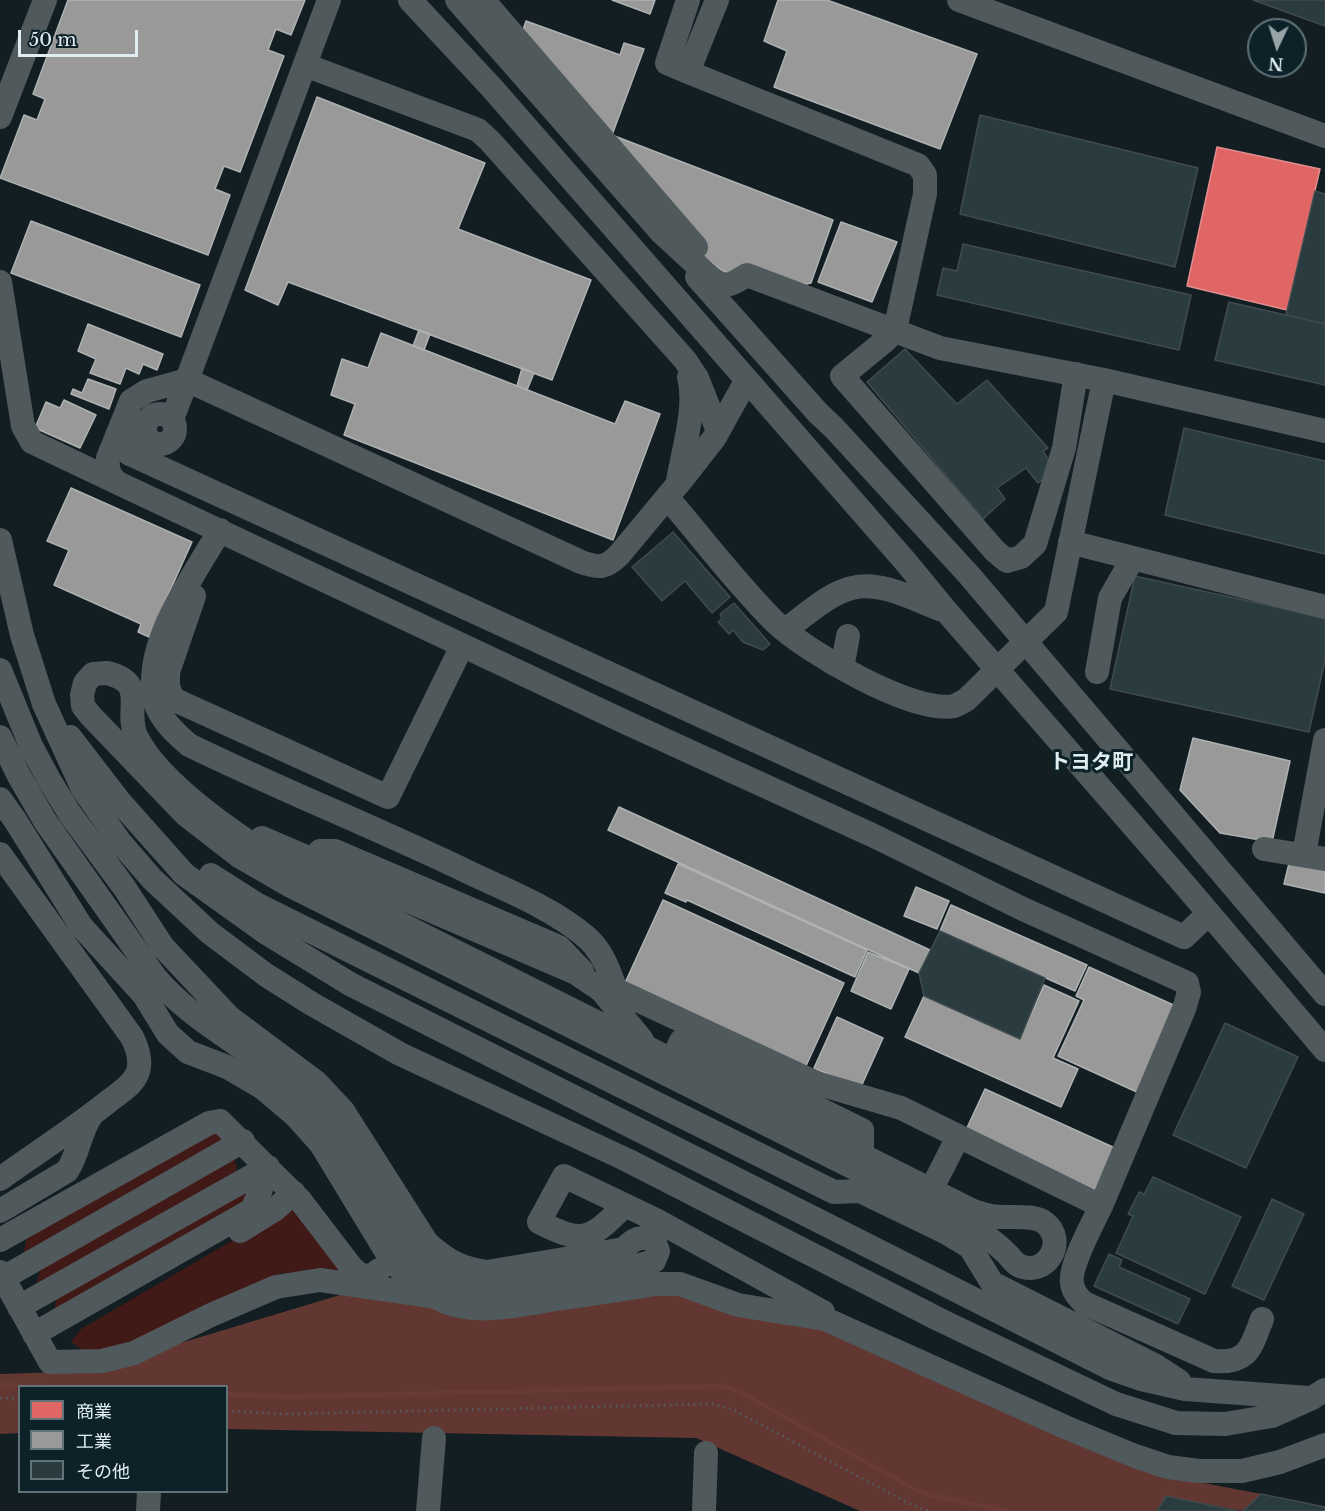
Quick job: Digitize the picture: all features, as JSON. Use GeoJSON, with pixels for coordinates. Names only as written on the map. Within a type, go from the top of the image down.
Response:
{"type":"FeatureCollection","features":[{"type":"Feature","properties":{"kind":"street"},"geometry":{"type":"LineString","coordinates":[[0,117],[45,0]]}},
{"type":"Feature","properties":{"kind":"street"},"geometry":{"type":"LineString","coordinates":[[329,0],[171,418],[175,424],[174,434],[163,444],[153,442],[149,439],[145,426],[135,438],[128,453],[1184,937],[1209,913]]}},
{"type":"Feature","properties":{"kind":"street"},"geometry":{"type":"LineString","coordinates":[[410,0],[492,88],[905,561],[1325,1050]]}},
{"type":"Feature","properties":{"kind":"street"},"geometry":{"type":"LineString","coordinates":[[457,0],[662,233],[713,280],[722,285],[729,285],[747,275],[940,348],[1104,380],[1325,431]]}},
{"type":"Feature","properties":{"kind":"street"},"geometry":{"type":"LineString","coordinates":[[483,0],[729,285]]}},
{"type":"Feature","properties":{"kind":"street"},"geometry":{"type":"LineString","coordinates":[[688,0],[667,63],[918,165],[925,175],[925,194],[895,330],[842,376],[1007,561],[1021,557],[1035,544],[1064,448],[1076,375]]}},
{"type":"Feature","properties":{"kind":"street"},"geometry":{"type":"LineString","coordinates":[[688,72],[717,0]]}},
{"type":"Feature","properties":{"kind":"street"},"geometry":{"type":"LineString","coordinates":[[959,0],[1325,136]]}},
{"type":"Feature","properties":{"kind":"street"},"geometry":{"type":"LineString","coordinates":[[305,65],[478,130],[685,360],[697,378],[718,431]]}},
{"type":"Feature","properties":{"kind":"street"},"geometry":{"type":"LineString","coordinates":[[662,233],[675,252],[818,413],[969,575],[1325,994]]}},
{"type":"Feature","properties":{"kind":"street"},"geometry":{"type":"LineString","coordinates":[[0,282],[23,426],[32,442],[462,646],[872,835],[1023,909],[1187,983],[1189,992],[1184,1010],[1073,1269],[1072,1283],[1076,1295],[1084,1303],[1214,1361],[1228,1362],[1242,1358],[1249,1351],[1262,1319]]}},
{"type":"Feature","properties":{"kind":"street"},"geometry":{"type":"LineString","coordinates":[[685,360],[692,399],[672,492],[751,596],[785,630],[817,653],[876,686],[919,702],[944,707],[956,706],[966,700],[1056,612],[1104,380]]}},
{"type":"Feature","properties":{"kind":"street"},"geometry":{"type":"LineString","coordinates":[[118,483],[110,477],[107,467],[108,458],[131,401],[147,391],[187,380],[596,567],[610,564],[672,492],[718,431],[746,381]]}},
{"type":"Feature","properties":{"kind":"street"},"geometry":{"type":"LineString","coordinates":[[220,530],[170,615],[155,652],[153,680],[156,702],[174,732],[189,744],[303,799],[417,848],[540,906],[586,936],[602,954],[616,990],[816,1083],[901,1108],[1101,1206]]}},
{"type":"Feature","properties":{"kind":"street"},"geometry":{"type":"LineString","coordinates":[[0,540],[22,635],[44,704],[83,789],[120,842],[152,879],[210,933],[266,975],[400,1054],[627,1160],[940,1320],[1116,1404],[1176,1423],[1226,1424],[1272,1416],[1319,1394]]}},
{"type":"Feature","properties":{"kind":"street"},"geometry":{"type":"LineString","coordinates":[[1071,542],[1325,607]]}},
{"type":"Feature","properties":{"kind":"street"},"geometry":{"type":"LineString","coordinates":[[208,551],[168,672],[168,687],[173,699],[388,797],[462,646]]}},
{"type":"Feature","properties":{"kind":"street"},"geometry":{"type":"LineString","coordinates":[[1097,672],[1110,598],[1133,558]]}},
{"type":"Feature","properties":{"kind":"street"},"geometry":{"type":"LineString","coordinates":[[785,630],[835,594],[853,587],[881,587],[947,612]]}},
{"type":"Feature","properties":{"kind":"street"},"geometry":{"type":"LineString","coordinates":[[817,653],[814,633],[818,615],[835,594]]}},
{"type":"Feature","properties":{"kind":"street"},"geometry":{"type":"LineString","coordinates":[[843,668],[848,636]]}},
{"type":"Feature","properties":{"kind":"street"},"geometry":{"type":"LineString","coordinates":[[0,670],[27,737],[48,778],[70,814],[124,886],[164,947],[192,980],[229,1017],[316,1082],[343,1110],[427,1243],[444,1258],[466,1269],[487,1272],[624,1250],[633,1239],[642,1237],[652,1229]]}},
{"type":"Feature","properties":{"kind":"street"},"geometry":{"type":"LineString","coordinates":[[1036,1304],[1054,1252],[1054,1237],[1046,1223],[1033,1218],[991,1216],[973,1211],[283,865],[213,817],[170,780],[151,759],[135,734],[131,688],[122,676],[107,673],[93,674],[85,682],[82,695],[83,706],[90,715],[185,814],[239,856],[302,892],[976,1229],[991,1239],[1017,1265],[1033,1268],[1045,1264],[1054,1252]]}},
{"type":"Feature","properties":{"kind":"street"},"geometry":{"type":"LineString","coordinates":[[44,704],[147,818],[207,873],[258,905],[834,1192],[860,1191],[947,1233],[970,1247],[992,1283],[1156,1366],[1194,1390]]}},
{"type":"Feature","properties":{"kind":"street"},"geometry":{"type":"LineString","coordinates":[[44,704],[120,802],[184,874],[265,932],[350,984],[1112,1369],[1141,1379],[1194,1390],[1319,1394]]}},
{"type":"Feature","properties":{"kind":"street"},"geometry":{"type":"LineString","coordinates":[[0,737],[45,822],[155,976],[169,993],[191,1012],[297,1089],[321,1114],[340,1136],[408,1248],[419,1262],[434,1274],[453,1283],[473,1288],[494,1289],[626,1269],[654,1261],[658,1251],[652,1229]]}},
{"type":"Feature","properties":{"kind":"street"},"geometry":{"type":"LineString","coordinates":[[1264,849],[1314,856],[1325,740]]}},
{"type":"Feature","properties":{"kind":"street"},"geometry":{"type":"LineString","coordinates":[[0,799],[81,926],[144,995],[168,1034],[188,1052],[227,1067],[263,1088],[295,1115],[321,1144],[392,1261],[422,1290],[433,1296]]}},
{"type":"Feature","properties":{"kind":"street"},"geometry":{"type":"LineString","coordinates":[[213,817],[576,973],[600,990],[658,1053]]}},
{"type":"Feature","properties":{"kind":"street"},"geometry":{"type":"LineString","coordinates":[[0,854],[132,1037],[138,1051],[137,1074],[131,1084],[0,1179]]}},
{"type":"Feature","properties":{"kind":"street"},"geometry":{"type":"LineString","coordinates":[[0,1211],[67,1171],[74,1160],[86,1123],[94,1113]]}},
{"type":"Feature","properties":{"kind":"street"},"geometry":{"type":"LineString","coordinates":[[0,1239],[209,1123],[220,1121],[294,1193],[344,1273],[433,1296],[462,1307],[490,1310],[655,1284],[680,1284],[738,1305],[825,1319],[854,1330],[1065,1427],[1168,1467],[1199,1471],[1242,1472],[1280,1462],[1325,1444]]}},
{"type":"Feature","properties":{"kind":"street"},"geometry":{"type":"LineString","coordinates":[[931,1190],[958,1137]]}},
{"type":"Feature","properties":{"kind":"street"},"geometry":{"type":"LineString","coordinates":[[243,1141],[2,1275],[50,1362],[102,1361],[134,1353],[211,1315],[276,1287],[320,1280],[344,1273],[361,1276],[373,1275],[392,1261]]}},
{"type":"Feature","properties":{"kind":"street"},"geometry":{"type":"LineString","coordinates":[[19,1307],[268,1167]]}},
{"type":"Feature","properties":{"kind":"street"},"geometry":{"type":"LineString","coordinates":[[37,1340],[252,1210],[268,1167]]}},
{"type":"Feature","properties":{"kind":"street"},"geometry":{"type":"LineString","coordinates":[[37,1340],[75,1329],[274,1210],[294,1193]]}},
{"type":"Feature","properties":{"kind":"street"},"geometry":{"type":"LineString","coordinates":[[625,1206],[652,1229],[759,1276],[854,1330]]}},
{"type":"Feature","properties":{"kind":"street"},"geometry":{"type":"LineString","coordinates":[[755,1307],[759,1276]]}},
{"type":"Feature","properties":{"kind":"street"},"geometry":{"type":"LineString","coordinates":[[428,1511],[434,1438]]}},
{"type":"Feature","properties":{"kind":"street"},"geometry":{"type":"LineString","coordinates":[[704,1511],[706,1453]]}},
{"type":"Feature","properties":{"kind":"street"},"geometry":{"type":"LineString","coordinates":[[148,1511],[149,1493]]}},
{"type":"Feature","properties":{"kind":"path"},"geometry":{"type":"LineString","coordinates":[[0,1398],[18,1399]]}},
{"type":"Feature","properties":{"kind":"path"},"geometry":{"type":"LineString","coordinates":[[228,1411],[298,1414],[713,1404],[732,1409],[908,1503],[928,1511]]}},
{"type":"Feature","properties":{"kind":"shaded area"},"geometry":{"type":"Polygon","coordinates":[[[211,1128],[222,1137],[220,1142],[23,1256],[27,1237],[211,1128]]]}},
{"type":"Feature","properties":{"kind":"shaded area"},"geometry":{"type":"Polygon","coordinates":[[[234,1159],[237,1167],[235,1173],[36,1286],[41,1267],[234,1159]]]}},
{"type":"Feature","properties":{"kind":"shaded area"},"geometry":{"type":"Polygon","coordinates":[[[247,1186],[250,1203],[54,1318],[56,1297],[247,1186]]]}},
{"type":"Feature","properties":{"kind":"shaded area"},"geometry":{"type":"Polygon","coordinates":[[[295,1204],[342,1271],[314,1274],[283,1273],[123,1348],[86,1352],[71,1342],[81,1329],[295,1204]]]}},
{"type":"Feature","properties":{"kind":"shaded area"},"geometry":{"type":"Polygon","coordinates":[[[363,1288],[662,1289],[829,1323],[1162,1475],[1261,1494],[1243,1511],[1166,1496],[1157,1511],[860,1511],[696,1438],[228,1429],[228,1385],[18,1385],[18,1433],[0,1434],[0,1374],[88,1371],[363,1288]]]}},
{"type":"Feature","properties":{"kind":"building: 商業"},"geometry":{"type":"Polygon","coordinates":[[[1217,147],[1320,169],[1287,310],[1187,286],[1217,147]]]}},
{"type":"Feature","properties":{"kind":"building: 工業"},"geometry":{"type":"Polygon","coordinates":[[[68,0],[305,0],[291,35],[276,29],[268,50],[284,56],[240,172],[224,166],[215,189],[230,195],[208,255],[0,178],[24,115],[37,120],[45,99],[33,94],[68,0]]]}},
{"type":"Feature","properties":{"kind":"building: 工業"},"geometry":{"type":"Polygon","coordinates":[[[612,0],[655,0],[650,14],[612,0]]]}},
{"type":"Feature","properties":{"kind":"building: 工業"},"geometry":{"type":"Polygon","coordinates":[[[778,0],[827,0],[977,54],[940,149],[774,87],[787,51],[764,41],[778,0]]]}},
{"type":"Feature","properties":{"kind":"building: 工業"},"geometry":{"type":"Polygon","coordinates":[[[526,21],[620,55],[624,43],[644,49],[612,135],[833,220],[811,283],[768,292],[721,270],[680,237],[517,48],[526,21]]]}},
{"type":"Feature","properties":{"kind":"building: 工業"},"geometry":{"type":"Polygon","coordinates":[[[317,97],[485,163],[458,229],[591,280],[552,380],[288,282],[278,305],[245,290],[317,97]]]}},
{"type":"Feature","properties":{"kind":"building: 工業"},"geometry":{"type":"Polygon","coordinates":[[[31,221],[200,285],[181,337],[11,273],[31,221]]]}},
{"type":"Feature","properties":{"kind":"building: 工業"},"geometry":{"type":"Polygon","coordinates":[[[841,222],[897,242],[872,302],[818,282],[841,222]]]}},
{"type":"Feature","properties":{"kind":"building: 工業"},"geometry":{"type":"Polygon","coordinates":[[[88,324],[163,354],[157,370],[143,364],[139,374],[126,368],[120,384],[90,373],[96,359],[78,351],[88,324]]]}},
{"type":"Feature","properties":{"kind":"building: 工業"},"geometry":{"type":"Polygon","coordinates":[[[419,330],[430,334],[424,350],[413,346],[419,330]]]}},
{"type":"Feature","properties":{"kind":"building: 工業"},"geometry":{"type":"Polygon","coordinates":[[[381,333],[615,424],[625,401],[660,414],[613,540],[344,435],[355,404],[331,395],[342,359],[368,368],[381,333]]]}},
{"type":"Feature","properties":{"kind":"building: 工業"},"geometry":{"type":"Polygon","coordinates":[[[522,368],[534,373],[527,390],[517,386],[522,368]]]}},
{"type":"Feature","properties":{"kind":"building: 工業"},"geometry":{"type":"Polygon","coordinates":[[[88,379],[116,389],[109,409],[71,394],[73,389],[82,393],[88,379]]]}},
{"type":"Feature","properties":{"kind":"building: 工業"},"geometry":{"type":"Polygon","coordinates":[[[64,400],[96,415],[80,448],[35,428],[46,402],[60,408],[64,400]]]}},
{"type":"Feature","properties":{"kind":"building: 工業"},"geometry":{"type":"Polygon","coordinates":[[[71,488],[192,542],[149,637],[138,632],[141,624],[54,585],[69,550],[47,541],[71,488]]]}},
{"type":"Feature","properties":{"kind":"building: 工業"},"geometry":{"type":"Polygon","coordinates":[[[1193,738],[1290,761],[1272,842],[1220,833],[1180,790],[1193,738]]]}},
{"type":"Feature","properties":{"kind":"building: 工業"},"geometry":{"type":"Polygon","coordinates":[[[619,807],[930,950],[919,973],[608,830],[619,807]]]}},
{"type":"Feature","properties":{"kind":"building: 工業"},"geometry":{"type":"Polygon","coordinates":[[[1291,855],[1325,863],[1325,893],[1284,884],[1291,855]]]}},
{"type":"Feature","properties":{"kind":"building: 工業"},"geometry":{"type":"Polygon","coordinates":[[[678,864],[867,950],[855,977],[687,900],[686,902],[665,893],[678,864]]]}},
{"type":"Feature","properties":{"kind":"building: 工業"},"geometry":{"type":"Polygon","coordinates":[[[916,887],[949,901],[937,929],[904,916],[916,887]]]}},
{"type":"Feature","properties":{"kind":"building: 工業"},"geometry":{"type":"Polygon","coordinates":[[[663,900],[844,983],[805,1068],[624,985],[663,900]]]}},
{"type":"Feature","properties":{"kind":"building: 工業"},"geometry":{"type":"Polygon","coordinates":[[[951,905],[1087,965],[1075,991],[940,931],[951,905]]]}},
{"type":"Feature","properties":{"kind":"building: 工業"},"geometry":{"type":"Polygon","coordinates":[[[868,952],[909,969],[891,1009],[851,991],[868,952]]]}},
{"type":"Feature","properties":{"kind":"building: 工業"},"geometry":{"type":"Polygon","coordinates":[[[1089,967],[1178,1007],[1139,1093],[1058,1056],[1084,1000],[1076,996],[1089,967]]]}},
{"type":"Feature","properties":{"kind":"building: 工業"},"geometry":{"type":"Polygon","coordinates":[[[1044,985],[1079,1001],[1053,1058],[1078,1069],[1061,1107],[905,1037],[924,996],[1020,1039],[1044,985]]]}},
{"type":"Feature","properties":{"kind":"building: 工業"},"geometry":{"type":"Polygon","coordinates":[[[837,1017],[883,1038],[860,1089],[814,1068],[837,1017]]]}},
{"type":"Feature","properties":{"kind":"building: 工業"},"geometry":{"type":"Polygon","coordinates":[[[985,1089],[1115,1148],[1095,1190],[966,1130],[985,1089]]]}},
{"type":"Feature","properties":{"kind":"building: その他"},"geometry":{"type":"Polygon","coordinates":[[[1253,0],[1325,0],[1325,26],[1253,0]]]}},
{"type":"Feature","properties":{"kind":"building: その他"},"geometry":{"type":"Polygon","coordinates":[[[980,115],[1198,168],[1175,267],[960,214],[980,115]]]}},
{"type":"Feature","properties":{"kind":"building: その他"},"geometry":{"type":"Polygon","coordinates":[[[1315,191],[1325,194],[1325,324],[1286,315],[1315,191]]]}},
{"type":"Feature","properties":{"kind":"building: その他"},"geometry":{"type":"Polygon","coordinates":[[[963,244],[1191,295],[1179,350],[937,295],[943,268],[957,271],[963,244]]]}},
{"type":"Feature","properties":{"kind":"building: その他"},"geometry":{"type":"Polygon","coordinates":[[[1229,302],[1325,324],[1325,385],[1215,360],[1229,302]]]}},
{"type":"Feature","properties":{"kind":"building: その他"},"geometry":{"type":"Polygon","coordinates":[[[905,349],[957,404],[987,380],[1048,448],[1043,451],[1055,470],[1038,483],[1026,468],[997,488],[1005,499],[983,519],[867,382],[905,349]]]}},
{"type":"Feature","properties":{"kind":"building: その他"},"geometry":{"type":"Polygon","coordinates":[[[1184,428],[1325,461],[1325,554],[1165,515],[1184,428]]]}},
{"type":"Feature","properties":{"kind":"building: その他"},"geometry":{"type":"Polygon","coordinates":[[[673,532],[730,597],[712,613],[685,581],[662,601],[632,567],[673,532]]]}},
{"type":"Feature","properties":{"kind":"building: その他"},"geometry":{"type":"Polygon","coordinates":[[[1135,576],[1325,618],[1325,660],[1309,732],[1110,689],[1135,576]]]}},
{"type":"Feature","properties":{"kind":"building: その他"},"geometry":{"type":"Polygon","coordinates":[[[734,603],[770,644],[763,650],[743,642],[733,630],[729,634],[718,622],[722,619],[720,614],[734,603]]]}},
{"type":"Feature","properties":{"kind":"building: その他"},"geometry":{"type":"Polygon","coordinates":[[[940,931],[1045,978],[1020,1039],[924,996],[919,973],[940,931]]]}},
{"type":"Feature","properties":{"kind":"building: その他"},"geometry":{"type":"Polygon","coordinates":[[[1225,1023],[1298,1057],[1246,1168],[1173,1135],[1225,1023]]]}},
{"type":"Feature","properties":{"kind":"building: その他"},"geometry":{"type":"Polygon","coordinates":[[[1153,1177],[1241,1217],[1205,1294],[1116,1253],[1133,1216],[1128,1214],[1139,1192],[1144,1194],[1153,1177]]]}},
{"type":"Feature","properties":{"kind":"building: その他"},"geometry":{"type":"Polygon","coordinates":[[[1272,1199],[1304,1214],[1264,1300],[1232,1286],[1272,1199]]]}},
{"type":"Feature","properties":{"kind":"building: その他"},"geometry":{"type":"Polygon","coordinates":[[[1109,1254],[1122,1260],[1119,1267],[1190,1299],[1178,1324],[1094,1286],[1109,1254]]]}},
{"type":"Feature","properties":{"kind":"building: その他"},"geometry":{"type":"Polygon","coordinates":[[[1261,1494],[1325,1507],[1325,1511],[1243,1511],[1261,1494]]]}},
{"type":"Feature","properties":{"kind":"building: その他"},"geometry":{"type":"Polygon","coordinates":[[[1166,1496],[1238,1511],[1157,1511],[1166,1496]]]}},
{"type":"Feature","properties":{"kind":"waterway"},"geometry":{"type":"LineString","coordinates":[[0,1385],[18,1385]]}},
{"type":"Feature","properties":{"kind":"waterway"},"geometry":{"type":"LineString","coordinates":[[228,1394],[285,1397],[723,1386],[740,1392],[916,1490],[1007,1511]]}},
{"type":"Feature","properties":{"kind":"district","name":"トヨタ町"},"geometry":{"type":"Point","coordinates":[1091,763]}}]}
